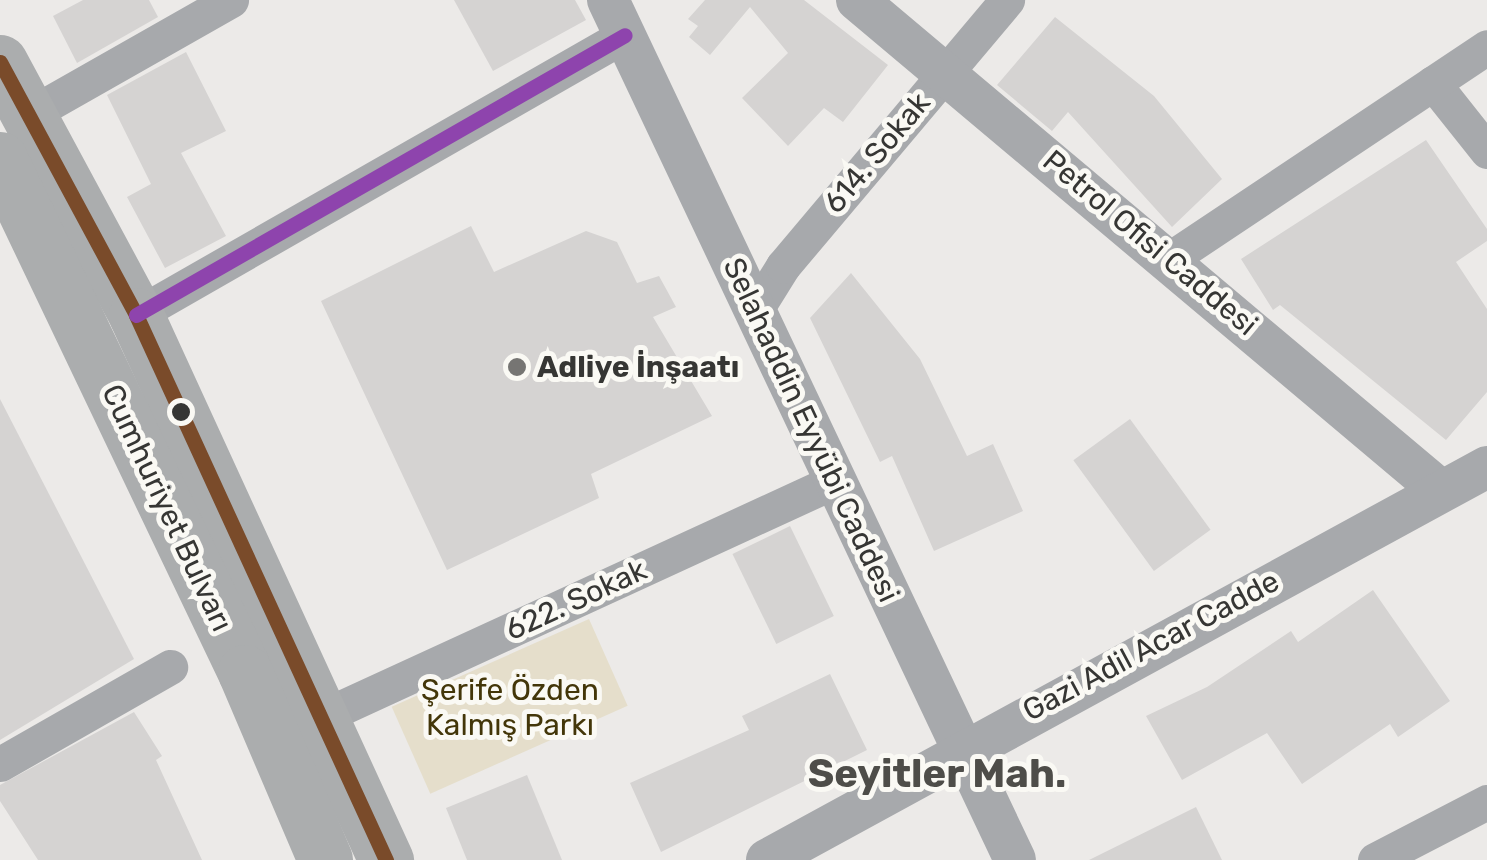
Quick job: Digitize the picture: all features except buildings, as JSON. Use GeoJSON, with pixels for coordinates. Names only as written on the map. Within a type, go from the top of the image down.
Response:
{"type":"FeatureCollection","features":[{"type":"Feature","properties":{"kind":"main road","name":"Cumhuriyet Bulvarı"},"geometry":{"type":"LineString","coordinates":[[0,62],[13,138],[14,226],[325,860]]}},
{"type":"Feature","properties":{"kind":"main road","name":"Cumhuriyet Bulvarı"},"geometry":{"type":"LineString","coordinates":[[13,138],[136,315],[317,719],[386,860]]}},
{"type":"Feature","properties":{"kind":"street"},"geometry":{"type":"LineString","coordinates":[[13,138],[231,0]]}},
{"type":"Feature","properties":{"kind":"street","name":"Petrol Ofisi Caddesi"},"geometry":{"type":"LineString","coordinates":[[857,0],[1172,258],[1440,490]]}},
{"type":"Feature","properties":{"kind":"street","name":"614. Sokak"},"geometry":{"type":"LineString","coordinates":[[755,311],[944,72],[1007,0]]}},
{"type":"Feature","properties":{"kind":"street"},"geometry":{"type":"LineString","coordinates":[[136,315],[616,18]]}},
{"type":"Feature","properties":{"kind":"street","name":"Selahaddin Eyyübi Caddesi"},"geometry":{"type":"LineString","coordinates":[[616,18],[1014,860]]}},
{"type":"Feature","properties":{"kind":"street"},"geometry":{"type":"LineString","coordinates":[[1172,258],[1487,47]]}},
{"type":"Feature","properties":{"kind":"street"},"geometry":{"type":"LineString","coordinates":[[1434,83],[1487,151]]}},
{"type":"Feature","properties":{"kind":"street","name":"Gazi Adil Acar Cadde"},"geometry":{"type":"LineString","coordinates":[[767,860],[962,748],[1487,467]]}},
{"type":"Feature","properties":{"kind":"street","name":"622. Sokak"},"geometry":{"type":"LineString","coordinates":[[317,719],[835,481]]}},
{"type":"Feature","properties":{"kind":"street"},"geometry":{"type":"LineString","coordinates":[[0,764],[170,667]]}},
{"type":"Feature","properties":{"kind":"street"},"geometry":{"type":"LineString","coordinates":[[1375,860],[1487,802]]}},
{"type":"Feature","properties":{"kind":"green space","name":"Şerife Özden Kalmış Parkı"},"geometry":{"type":"Polygon","coordinates":[[[589,619],[628,706],[430,794],[392,707],[589,619]]]}},
{"type":"Feature","properties":{"kind":"transit line"},"geometry":{"type":"LineString","coordinates":[[136,315],[625,35]]}},
{"type":"Feature","properties":{"kind":"transit line"},"geometry":{"type":"LineString","coordinates":[[0,62],[136,315],[386,860]]}},
{"type":"Feature","properties":{"kind":"place","name":"Adliye İnşaatı"},"geometry":{"type":"Point","coordinates":[517,367]}},
{"type":"Feature","properties":{"kind":"district","name":"Seyitler Mah."},"geometry":{"type":"Point","coordinates":[937,774]}}]}
